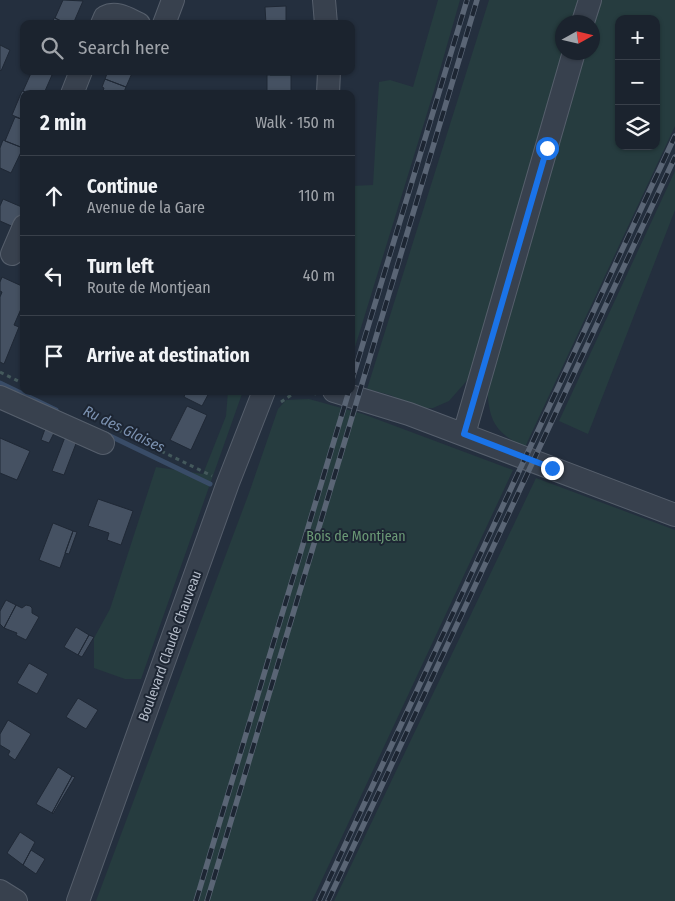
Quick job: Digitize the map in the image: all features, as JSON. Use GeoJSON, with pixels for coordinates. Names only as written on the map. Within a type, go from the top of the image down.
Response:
{"type":"FeatureCollection","features":[{"type":"Feature","properties":{"kind":"street"},"geometry":{"type":"LineString","coordinates":[[166,20],[173,0]]}},
{"type":"Feature","properties":{"kind":"street"},"geometry":{"type":"LineString","coordinates":[[324,0],[326,20]]}},
{"type":"Feature","properties":{"kind":"street"},"geometry":{"type":"LineString","coordinates":[[585,15],[590,0]]}},
{"type":"Feature","properties":{"kind":"street"},"geometry":{"type":"LineString","coordinates":[[104,20],[105,17],[113,14],[130,20]]}},
{"type":"Feature","properties":{"kind":"street"},"geometry":{"type":"LineString","coordinates":[[464,434],[572,60]]}},
{"type":"Feature","properties":{"kind":"street"},"geometry":{"type":"LineString","coordinates":[[74,90],[79,75]]}},
{"type":"Feature","properties":{"kind":"street"},"geometry":{"type":"LineString","coordinates":[[328,90],[329,75]]}},
{"type":"Feature","properties":{"kind":"street"},"geometry":{"type":"LineString","coordinates":[[12,254],[20,235]]}},
{"type":"Feature","properties":{"kind":"street","name":"Boulevard Claude Chauveau"},"geometry":{"type":"LineString","coordinates":[[78,901],[228,483],[262,395]]}},
{"type":"Feature","properties":{"kind":"street"},"geometry":{"type":"LineString","coordinates":[[347,395],[409,414],[464,434],[675,515]]}},
{"type":"Feature","properties":{"kind":"street"},"geometry":{"type":"LineString","coordinates":[[0,397],[107,434]]}},
{"type":"Feature","properties":{"kind":"street"},"geometry":{"type":"LineString","coordinates":[[0,891],[16,901]]}},
{"type":"Feature","properties":{"kind":"path"},"geometry":{"type":"LineString","coordinates":[[0,372],[20,382]]}},
{"type":"Feature","properties":{"kind":"path"},"geometry":{"type":"LineString","coordinates":[[107,434],[228,483]]}},
{"type":"Feature","properties":{"kind":"green space"},"geometry":{"type":"Polygon","coordinates":[[[438,0],[460,0],[355,347],[355,186],[373,185],[379,82],[390,80],[413,87],[438,0]]]}},
{"type":"Feature","properties":{"kind":"green space"},"geometry":{"type":"Polygon","coordinates":[[[489,0],[579,0],[574,15],[555,15],[555,60],[560,60],[471,376],[449,401],[433,408],[419,408],[390,395],[367,389],[489,0]]]}},
{"type":"Feature","properties":{"kind":"green space"},"geometry":{"type":"Polygon","coordinates":[[[599,0],[675,0],[675,126],[525,447],[499,430],[491,416],[487,386],[582,60],[600,60],[600,15],[594,15],[599,0]]]}},
{"type":"Feature","properties":{"kind":"green space"},"geometry":{"type":"Polygon","coordinates":[[[675,171],[675,210],[588,434],[559,421],[675,171]]]}},
{"type":"Feature","properties":{"kind":"green space"},"geometry":{"type":"Polygon","coordinates":[[[228,395],[242,395],[141,679],[125,679],[94,668],[94,638],[110,609],[156,467],[203,474],[226,416],[228,395]]]}},
{"type":"Feature","properties":{"kind":"green space","name":"Bois de Montjean"},"geometry":{"type":"Polygon","coordinates":[[[309,399],[363,414],[513,470],[312,901],[96,901],[249,493],[278,409],[286,400],[309,399]]]}},
{"type":"Feature","properties":{"kind":"green space"},"geometry":{"type":"Polygon","coordinates":[[[536,478],[675,530],[675,901],[334,901],[536,478]]]}},
{"type":"Feature","properties":{"kind":"building"},"geometry":{"type":"Polygon","coordinates":[[[63,0],[83,1],[75,20],[59,20],[55,18],[63,0]]]}},
{"type":"Feature","properties":{"kind":"building"},"geometry":{"type":"Polygon","coordinates":[[[286,6],[286,20],[266,20],[265,7],[286,6]]]}},
{"type":"Feature","properties":{"kind":"building"},"geometry":{"type":"Polygon","coordinates":[[[0,45],[10,50],[1,71],[0,70],[0,45]]]}},
{"type":"Feature","properties":{"kind":"building"},"geometry":{"type":"Polygon","coordinates":[[[30,75],[52,75],[45,90],[23,90],[30,75]]]}},
{"type":"Feature","properties":{"kind":"building"},"geometry":{"type":"Polygon","coordinates":[[[106,75],[131,75],[126,87],[105,79],[106,75]]]}},
{"type":"Feature","properties":{"kind":"building"},"geometry":{"type":"Polygon","coordinates":[[[267,75],[291,75],[291,90],[267,90],[267,75]]]}},
{"type":"Feature","properties":{"kind":"building"},"geometry":{"type":"Polygon","coordinates":[[[105,79],[126,87],[125,90],[103,90],[102,87],[105,79]]]}},
{"type":"Feature","properties":{"kind":"building"},"geometry":{"type":"Polygon","coordinates":[[[20,96],[20,118],[12,115],[20,96]]]}},
{"type":"Feature","properties":{"kind":"building"},"geometry":{"type":"Polygon","coordinates":[[[15,117],[20,119],[20,147],[5,141],[15,117]]]}},
{"type":"Feature","properties":{"kind":"building"},"geometry":{"type":"Polygon","coordinates":[[[3,140],[20,147],[20,154],[11,173],[0,168],[0,148],[3,140]]]}},
{"type":"Feature","properties":{"kind":"building"},"geometry":{"type":"Polygon","coordinates":[[[3,199],[20,206],[20,218],[16,228],[0,221],[0,206],[3,199]]]}},
{"type":"Feature","properties":{"kind":"building"},"geometry":{"type":"Polygon","coordinates":[[[2,277],[20,285],[20,311],[14,325],[19,327],[4,364],[0,362],[0,297],[2,292],[0,291],[2,277]]]}},
{"type":"Feature","properties":{"kind":"building"},"geometry":{"type":"Polygon","coordinates":[[[185,395],[208,395],[202,406],[184,397],[185,395]]]}},
{"type":"Feature","properties":{"kind":"building"},"geometry":{"type":"Polygon","coordinates":[[[187,406],[207,415],[191,450],[170,440],[187,406]]]}},
{"type":"Feature","properties":{"kind":"building"},"geometry":{"type":"Polygon","coordinates":[[[45,429],[54,433],[49,443],[41,440],[45,429]]]}},
{"type":"Feature","properties":{"kind":"building"},"geometry":{"type":"Polygon","coordinates":[[[65,437],[77,441],[64,475],[52,471],[65,437]]]}},
{"type":"Feature","properties":{"kind":"building"},"geometry":{"type":"Polygon","coordinates":[[[0,438],[30,451],[17,480],[0,473],[0,438]]]}},
{"type":"Feature","properties":{"kind":"building"},"geometry":{"type":"Polygon","coordinates":[[[98,499],[133,511],[121,545],[107,540],[109,533],[88,526],[98,499]]]}},
{"type":"Feature","properties":{"kind":"building"},"geometry":{"type":"Polygon","coordinates":[[[53,523],[73,531],[60,568],[39,560],[53,523]]]}},
{"type":"Feature","properties":{"kind":"building"},"geometry":{"type":"Polygon","coordinates":[[[73,531],[77,532],[69,554],[65,553],[73,531]]]}},
{"type":"Feature","properties":{"kind":"building"},"geometry":{"type":"Polygon","coordinates":[[[6,600],[16,605],[4,628],[0,624],[0,611],[6,600]]]}},
{"type":"Feature","properties":{"kind":"building"},"geometry":{"type":"Polygon","coordinates":[[[16,605],[22,608],[26,605],[30,606],[32,613],[39,617],[26,640],[16,635],[17,633],[4,628],[16,605]]]}},
{"type":"Feature","properties":{"kind":"building"},"geometry":{"type":"Polygon","coordinates":[[[76,627],[89,635],[78,655],[64,647],[76,627]]]}},
{"type":"Feature","properties":{"kind":"building"},"geometry":{"type":"Polygon","coordinates":[[[89,635],[94,637],[82,657],[78,655],[89,635]]]}},
{"type":"Feature","properties":{"kind":"building"},"geometry":{"type":"Polygon","coordinates":[[[29,663],[48,674],[37,694],[17,683],[29,663]]]}},
{"type":"Feature","properties":{"kind":"building"},"geometry":{"type":"Polygon","coordinates":[[[78,698],[98,710],[86,729],[66,717],[78,698]]]}},
{"type":"Feature","properties":{"kind":"building"},"geometry":{"type":"Polygon","coordinates":[[[8,720],[31,734],[15,760],[8,755],[10,751],[0,745],[0,734],[8,720]]]}},
{"type":"Feature","properties":{"kind":"building"},"geometry":{"type":"Polygon","coordinates":[[[58,767],[72,776],[52,813],[36,804],[58,767]]]}},
{"type":"Feature","properties":{"kind":"building"},"geometry":{"type":"Polygon","coordinates":[[[72,776],[75,777],[53,814],[52,813],[72,776]]]}},
{"type":"Feature","properties":{"kind":"building"},"geometry":{"type":"Polygon","coordinates":[[[20,832],[35,842],[23,865],[7,853],[20,832]]]}},
{"type":"Feature","properties":{"kind":"building"},"geometry":{"type":"Polygon","coordinates":[[[31,850],[45,859],[36,874],[23,865],[31,850]]]}},
{"type":"Feature","properties":{"kind":"waterway","name":"Ru des Glaises"},"geometry":{"type":"LineString","coordinates":[[0,383],[20,393]]}},
{"type":"Feature","properties":{"kind":"waterway","name":"Ru des Glaises"},"geometry":{"type":"LineString","coordinates":[[25,395],[56,410]]}},
{"type":"Feature","properties":{"kind":"waterway","name":"Ru des Glaises"},"geometry":{"type":"LineString","coordinates":[[106,434],[210,484]]}},
{"type":"Feature","properties":{"kind":"railway"},"geometry":{"type":"LineString","coordinates":[[355,370],[467,0]]}},
{"type":"Feature","properties":{"kind":"railway"},"geometry":{"type":"LineString","coordinates":[[207,901],[477,0]]}},
{"type":"Feature","properties":{"kind":"railway"},"geometry":{"type":"LineString","coordinates":[[319,901],[675,136]]}},
{"type":"Feature","properties":{"kind":"railway"},"geometry":{"type":"LineString","coordinates":[[328,901],[675,157]]}},
{"type":"Feature","properties":{"kind":"railway"},"geometry":{"type":"LineString","coordinates":[[196,901],[348,395]]}},
{"type":"Feature","properties":{"kind":"route"},"geometry":{"type":"LineString","coordinates":[[547,148],[464,434],[552,468]]}}]}
